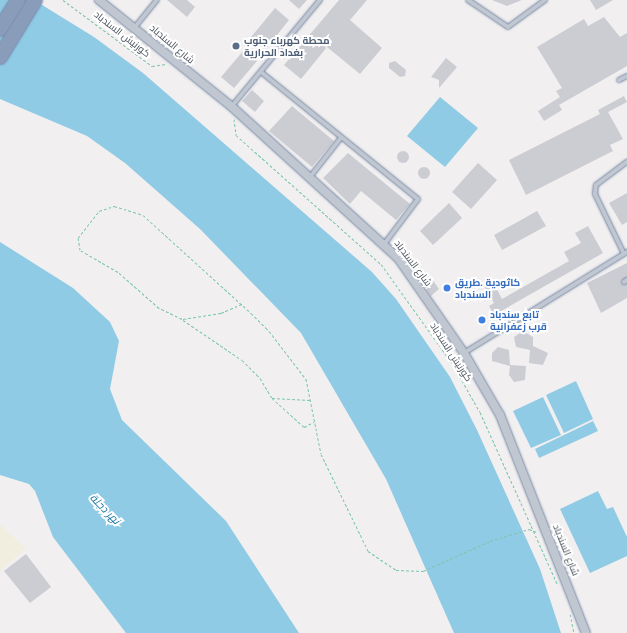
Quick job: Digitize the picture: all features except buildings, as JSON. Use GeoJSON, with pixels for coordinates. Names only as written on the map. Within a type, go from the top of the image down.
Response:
{"type":"FeatureCollection","features":[{"type":"Feature","properties":{"kind":"highway"},"geometry":{"type":"LineString","coordinates":[[0,29],[18,0]]}},
{"type":"Feature","properties":{"kind":"highway"},"geometry":{"type":"LineString","coordinates":[[0,57],[35,0]]}},
{"type":"Feature","properties":{"kind":"street","name":"شارع السندباد"},"geometry":{"type":"LineString","coordinates":[[99,0],[135,27],[234,108],[385,243],[464,353],[500,415],[551,538],[586,633]]}},
{"type":"Feature","properties":{"kind":"lane"},"geometry":{"type":"LineString","coordinates":[[135,27],[157,0]]}},
{"type":"Feature","properties":{"kind":"lane"},"geometry":{"type":"LineString","coordinates":[[234,108],[261,72],[320,0]]}},
{"type":"Feature","properties":{"kind":"lane"},"geometry":{"type":"LineString","coordinates":[[468,0],[508,27],[545,0]]}},
{"type":"Feature","properties":{"kind":"lane"},"geometry":{"type":"LineString","coordinates":[[261,72],[340,139],[418,199],[385,243]]}},
{"type":"Feature","properties":{"kind":"lane"},"geometry":{"type":"LineString","coordinates":[[619,80],[627,76]]}},
{"type":"Feature","properties":{"kind":"lane"},"geometry":{"type":"LineString","coordinates":[[310,177],[340,139]]}},
{"type":"Feature","properties":{"kind":"lane"},"geometry":{"type":"LineString","coordinates":[[464,353],[626,253],[595,194],[596,185],[627,162]]}},
{"type":"Feature","properties":{"kind":"path","name":"كورنيش السندباد"},"geometry":{"type":"LineString","coordinates":[[63,0],[152,66],[176,60]]}},
{"type":"Feature","properties":{"kind":"path","name":"كورنيش السندباد"},"geometry":{"type":"LineString","coordinates":[[234,108],[236,135],[381,264],[452,363],[536,532],[560,588]]}},
{"type":"Feature","properties":{"kind":"path"},"geometry":{"type":"LineString","coordinates":[[314,422],[304,427],[272,398],[260,378],[242,360],[182,319],[159,308],[118,272],[80,250],[78,238],[99,211],[114,206],[143,215],[242,304],[300,368],[311,400],[321,454],[368,551],[396,570],[423,571],[490,541],[529,529],[551,538]]}},
{"type":"Feature","properties":{"kind":"path"},"geometry":{"type":"LineString","coordinates":[[182,319],[221,313],[242,304]]}},
{"type":"Feature","properties":{"kind":"path"},"geometry":{"type":"LineString","coordinates":[[272,398],[311,400]]}},
{"type":"Feature","properties":{"kind":"path"},"geometry":{"type":"LineString","coordinates":[[569,609],[574,633]]}},
{"type":"Feature","properties":{"kind":"sand"},"geometry":{"type":"Polygon","coordinates":[[[0,525],[26,548],[0,571],[0,525]]]}},
{"type":"Feature","properties":{"kind":"water"},"geometry":{"type":"Polygon","coordinates":[[[0,0],[34,0],[94,37],[143,73],[372,272],[396,299],[450,377],[477,430],[540,569],[561,633],[454,633],[386,479],[301,333],[200,229],[125,163],[87,136],[0,99],[0,0]]]}},
{"type":"Feature","properties":{"kind":"water"},"geometry":{"type":"Polygon","coordinates":[[[440,97],[478,128],[445,167],[407,136],[440,97]]]}},
{"type":"Feature","properties":{"kind":"water","name":"نهر دجلة"},"geometry":{"type":"Polygon","coordinates":[[[0,242],[73,288],[110,322],[119,341],[110,389],[122,420],[226,521],[299,633],[126,633],[53,537],[35,491],[29,484],[0,475],[0,242]]]}},
{"type":"Feature","properties":{"kind":"water"},"geometry":{"type":"Polygon","coordinates":[[[576,381],[593,419],[564,433],[546,395],[576,381]]]}},
{"type":"Feature","properties":{"kind":"water"},"geometry":{"type":"Polygon","coordinates":[[[543,397],[561,435],[531,448],[513,411],[543,397]]]}},
{"type":"Feature","properties":{"kind":"water"},"geometry":{"type":"Polygon","coordinates":[[[593,421],[598,431],[539,458],[535,449],[593,421]]]}},
{"type":"Feature","properties":{"kind":"water"},"geometry":{"type":"Polygon","coordinates":[[[598,491],[607,509],[613,507],[627,537],[627,556],[590,573],[560,509],[598,491]]]}},
{"type":"Feature","properties":{"kind":"place","name":"محطة كهرباء جنوب بغداد الحرارية"},"geometry":{"type":"Point","coordinates":[236,46]}},
{"type":"Feature","properties":{"kind":"place","name":"كاثودية .طريق السندباد"},"geometry":{"type":"Point","coordinates":[447,288]}},
{"type":"Feature","properties":{"kind":"place","name":"تابع سندباد قرب زعفرانية"},"geometry":{"type":"Point","coordinates":[482,320]}}]}
